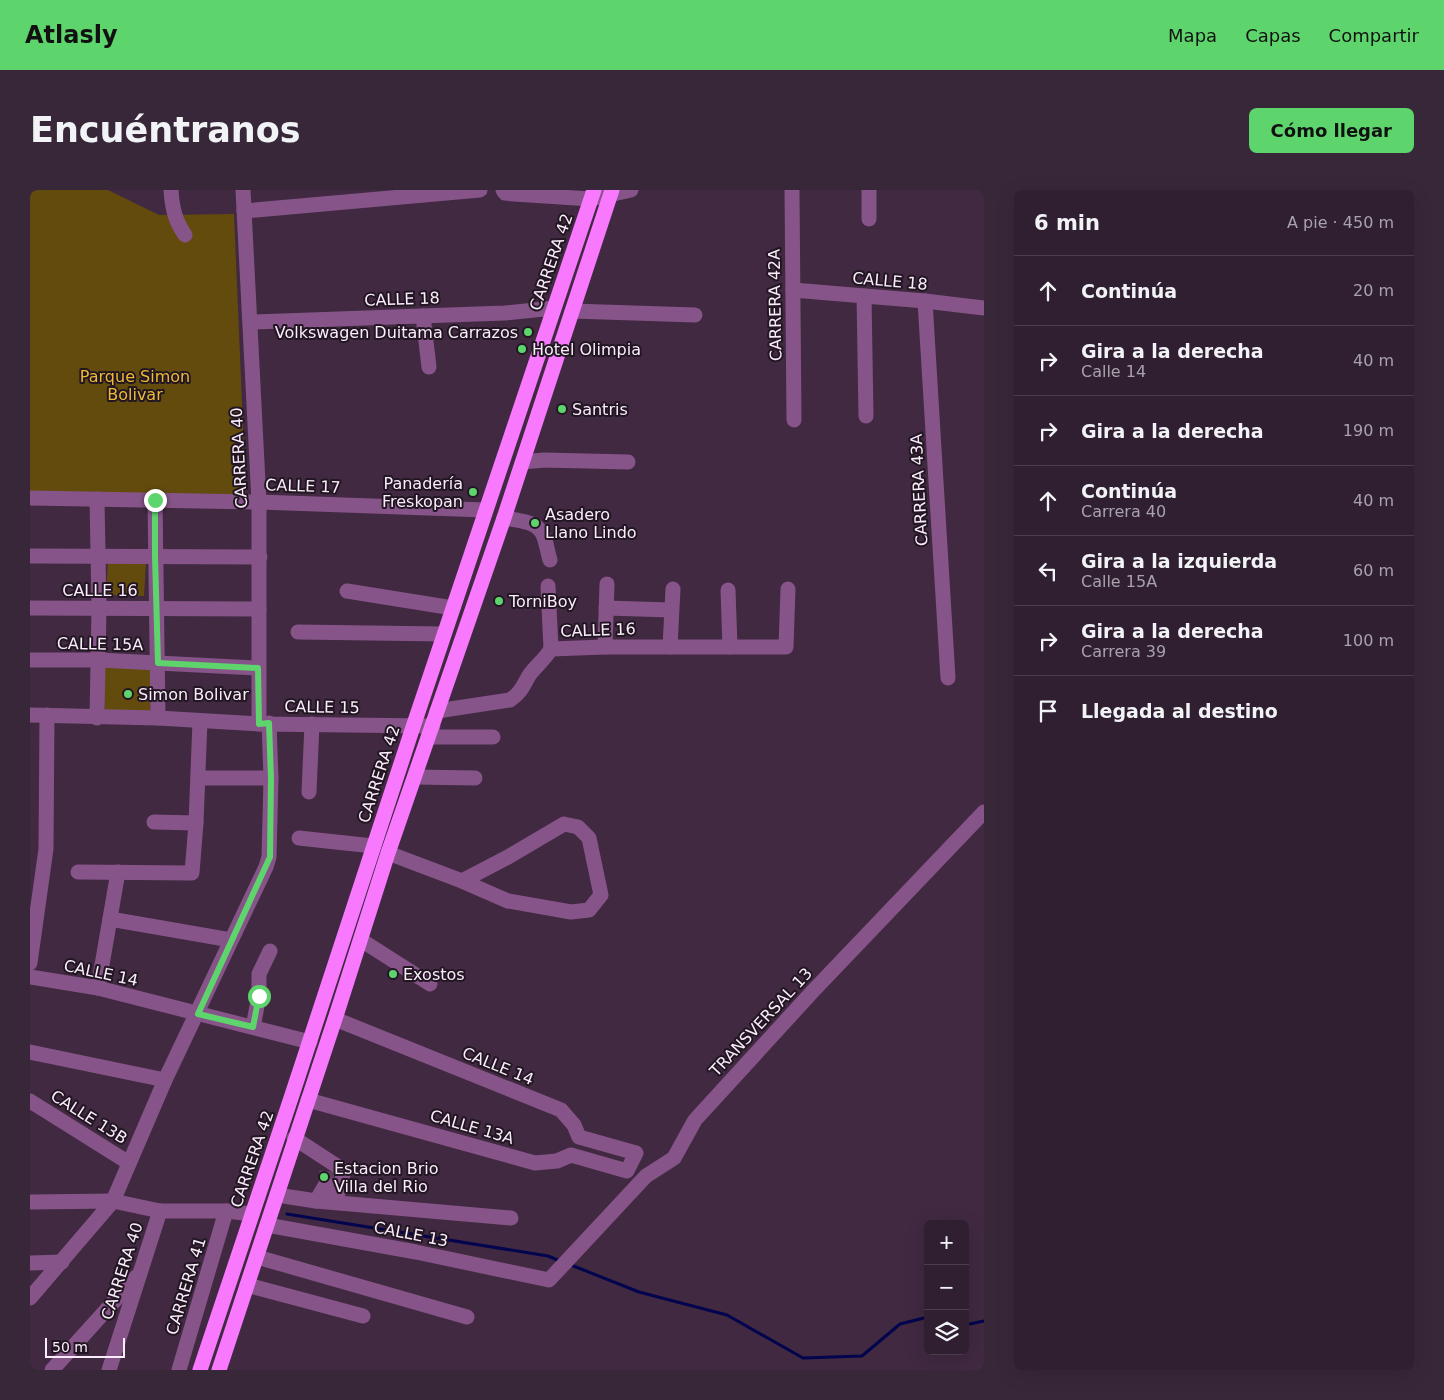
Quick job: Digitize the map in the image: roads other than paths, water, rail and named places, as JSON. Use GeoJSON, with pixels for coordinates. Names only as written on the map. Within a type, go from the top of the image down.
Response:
{"type":"FeatureCollection","features":[{"type":"Feature","properties":{"kind":"highway","name":"CARRERA 42"},"geometry":{"type":"LineString","coordinates":[[218,1370],[335,1019],[388,853],[523,462],[612,192]]}},
{"type":"Feature","properties":{"kind":"highway","name":"CARRERA 42"},"geometry":{"type":"LineString","coordinates":[[200,1370],[310,1042],[373,846],[593,195]]}},
{"type":"Feature","properties":{"kind":"street"},"geometry":{"type":"LineString","coordinates":[[171,190],[178,225],[185,235]]}},
{"type":"Feature","properties":{"kind":"street","name":"CARRERA 40"},"geometry":{"type":"LineString","coordinates":[[30,1298],[113,1201],[165,1080],[198,1014],[270,857],[271,778],[258,668],[259,502],[243,190]]}},
{"type":"Feature","properties":{"kind":"street"},"geometry":{"type":"LineString","coordinates":[[244,211],[480,190]]}},
{"type":"Feature","properties":{"kind":"street"},"geometry":{"type":"LineString","coordinates":[[508,192],[593,195],[631,190]]}},
{"type":"Feature","properties":{"kind":"street","name":"CARRERA 42A"},"geometry":{"type":"LineString","coordinates":[[792,190],[794,420]]}},
{"type":"Feature","properties":{"kind":"street"},"geometry":{"type":"LineString","coordinates":[[869,190],[869,219]]}},
{"type":"Feature","properties":{"kind":"street","name":"CALLE 18"},"geometry":{"type":"LineString","coordinates":[[792,290],[984,308]]}},
{"type":"Feature","properties":{"kind":"street"},"geometry":{"type":"LineString","coordinates":[[864,296],[866,416]]}},
{"type":"Feature","properties":{"kind":"street","name":"CARRERA 43A"},"geometry":{"type":"LineString","coordinates":[[925,301],[948,678]]}},
{"type":"Feature","properties":{"kind":"street","name":"CALLE 18"},"geometry":{"type":"LineString","coordinates":[[250,322],[505,313],[554,308]]}},
{"type":"Feature","properties":{"kind":"street"},"geometry":{"type":"LineString","coordinates":[[572,311],[696,315]]}},
{"type":"Feature","properties":{"kind":"street"},"geometry":{"type":"LineString","coordinates":[[423,316],[429,367]]}},
{"type":"Feature","properties":{"kind":"street"},"geometry":{"type":"LineString","coordinates":[[523,462],[544,460],[628,462]]}},
{"type":"Feature","properties":{"kind":"street","name":"CALLE 17"},"geometry":{"type":"LineString","coordinates":[[30,498],[259,502],[486,510]]}},
{"type":"Feature","properties":{"kind":"street"},"geometry":{"type":"LineString","coordinates":[[97,499],[100,608],[97,718]]}},
{"type":"Feature","properties":{"kind":"street"},"geometry":{"type":"LineString","coordinates":[[155,500],[158,718]]}},
{"type":"Feature","properties":{"kind":"street"},"geometry":{"type":"LineString","coordinates":[[504,518],[520,521],[539,528],[543,534],[550,560]]}},
{"type":"Feature","properties":{"kind":"street"},"geometry":{"type":"LineString","coordinates":[[30,556],[260,558]]}},
{"type":"Feature","properties":{"kind":"street"},"geometry":{"type":"LineString","coordinates":[[605,646],[607,584]]}},
{"type":"Feature","properties":{"kind":"street"},"geometry":{"type":"LineString","coordinates":[[548,586],[551,649]]}},
{"type":"Feature","properties":{"kind":"street"},"geometry":{"type":"LineString","coordinates":[[670,647],[673,589]]}},
{"type":"Feature","properties":{"kind":"street","name":"CALLE 16"},"geometry":{"type":"LineString","coordinates":[[438,711],[510,700],[520,694],[529,676],[545,660],[551,649],[605,646],[786,647],[788,589]]}},
{"type":"Feature","properties":{"kind":"street"},"geometry":{"type":"LineString","coordinates":[[728,590],[730,647]]}},
{"type":"Feature","properties":{"kind":"street"},"geometry":{"type":"LineString","coordinates":[[347,591],[453,608]]}},
{"type":"Feature","properties":{"kind":"street","name":"CALLE 16"},"geometry":{"type":"LineString","coordinates":[[30,608],[259,609]]}},
{"type":"Feature","properties":{"kind":"street"},"geometry":{"type":"LineString","coordinates":[[606,608],[671,610]]}},
{"type":"Feature","properties":{"kind":"street"},"geometry":{"type":"LineString","coordinates":[[298,632],[444,634]]}},
{"type":"Feature","properties":{"kind":"street","name":"CALLE 15A"},"geometry":{"type":"LineString","coordinates":[[30,660],[99,660],[258,668]]}},
{"type":"Feature","properties":{"kind":"street","name":"CALLE 15"},"geometry":{"type":"LineString","coordinates":[[30,715],[158,718],[264,724],[413,727],[431,732],[493,737]]}},
{"type":"Feature","properties":{"kind":"street"},"geometry":{"type":"LineString","coordinates":[[30,963],[46,849],[47,715]]}},
{"type":"Feature","properties":{"kind":"street"},"geometry":{"type":"LineString","coordinates":[[78,872],[192,873],[200,721]]}},
{"type":"Feature","properties":{"kind":"street"},"geometry":{"type":"LineString","coordinates":[[309,792],[312,724]]}},
{"type":"Feature","properties":{"kind":"street"},"geometry":{"type":"LineString","coordinates":[[415,777],[475,778]]}},
{"type":"Feature","properties":{"kind":"street"},"geometry":{"type":"LineString","coordinates":[[198,778],[271,778]]}},
{"type":"Feature","properties":{"kind":"street","name":"TRANSVERSAL 13"},"geometry":{"type":"LineString","coordinates":[[549,1280],[646,1176],[674,1158],[695,1120],[701,1113],[984,812]]}},
{"type":"Feature","properties":{"kind":"street"},"geometry":{"type":"LineString","coordinates":[[154,822],[196,823]]}},
{"type":"Feature","properties":{"kind":"street"},"geometry":{"type":"LineString","coordinates":[[388,853],[508,901],[571,912],[589,910],[601,895],[589,838],[578,826],[564,824],[462,881]]}},
{"type":"Feature","properties":{"kind":"street"},"geometry":{"type":"LineString","coordinates":[[300,838],[373,846]]}},
{"type":"Feature","properties":{"kind":"street"},"geometry":{"type":"LineString","coordinates":[[98,988],[118,872]]}},
{"type":"Feature","properties":{"kind":"street"},"geometry":{"type":"LineString","coordinates":[[110,919],[231,940]]}},
{"type":"Feature","properties":{"kind":"street"},"geometry":{"type":"LineString","coordinates":[[360,940],[430,984]]}},
{"type":"Feature","properties":{"kind":"street"},"geometry":{"type":"LineString","coordinates":[[253,1027],[259,996],[259,974],[270,951]]}},
{"type":"Feature","properties":{"kind":"street","name":"CALLE 14"},"geometry":{"type":"LineString","coordinates":[[30,977],[98,988],[310,1042]]}},
{"type":"Feature","properties":{"kind":"street","name":"CALLE 14"},"geometry":{"type":"LineString","coordinates":[[335,1019],[560,1110],[574,1125],[579,1137]]}},
{"type":"Feature","properties":{"kind":"street"},"geometry":{"type":"LineString","coordinates":[[30,1052],[165,1080]]}},
{"type":"Feature","properties":{"kind":"street","name":"CALLE 13A"},"geometry":{"type":"LineString","coordinates":[[308,1100],[536,1163],[557,1162],[572,1155]]}},
{"type":"Feature","properties":{"kind":"street","name":"CALLE 13B"},"geometry":{"type":"LineString","coordinates":[[30,1101],[129,1162]]}},
{"type":"Feature","properties":{"kind":"street"},"geometry":{"type":"LineString","coordinates":[[579,1137],[636,1153],[627,1171],[572,1155],[579,1137]]}},
{"type":"Feature","properties":{"kind":"street"},"geometry":{"type":"LineString","coordinates":[[294,1138],[326,1171]]}},
{"type":"Feature","properties":{"kind":"street"},"geometry":{"type":"LineString","coordinates":[[316,1201],[339,1191],[343,1175],[340,1168],[326,1171]]}},
{"type":"Feature","properties":{"kind":"street"},"geometry":{"type":"LineString","coordinates":[[316,1201],[326,1171]]}},
{"type":"Feature","properties":{"kind":"street"},"geometry":{"type":"LineString","coordinates":[[277,1195],[316,1201],[511,1218]]}},
{"type":"Feature","properties":{"kind":"street"},"geometry":{"type":"LineString","coordinates":[[30,1202],[113,1201],[160,1211],[226,1211],[252,1214]]}},
{"type":"Feature","properties":{"kind":"street","name":"CARRERA 40"},"geometry":{"type":"LineString","coordinates":[[109,1370],[160,1211]]}},
{"type":"Feature","properties":{"kind":"street","name":"CARRERA 41"},"geometry":{"type":"LineString","coordinates":[[179,1370],[226,1211]]}},
{"type":"Feature","properties":{"kind":"street","name":"CALLE 13"},"geometry":{"type":"LineString","coordinates":[[267,1225],[416,1252],[549,1280]]}},
{"type":"Feature","properties":{"kind":"street"},"geometry":{"type":"LineString","coordinates":[[256,1256],[467,1317]]}},
{"type":"Feature","properties":{"kind":"street"},"geometry":{"type":"LineString","coordinates":[[30,1263],[62,1262]]}},
{"type":"Feature","properties":{"kind":"street"},"geometry":{"type":"LineString","coordinates":[[52,1370],[140,1273]]}},
{"type":"Feature","properties":{"kind":"street"},"geometry":{"type":"LineString","coordinates":[[247,1285],[362,1316]]}},
{"type":"Feature","properties":{"kind":"waterway"},"geometry":{"type":"LineString","coordinates":[[287,1214],[548,1256],[560,1261]]}},
{"type":"Feature","properties":{"kind":"waterway"},"geometry":{"type":"LineString","coordinates":[[571,1265],[639,1292],[727,1315],[803,1358],[862,1356],[900,1324],[924,1318]]}},
{"type":"Feature","properties":{"kind":"waterway"},"geometry":{"type":"LineString","coordinates":[[969,1324],[984,1321]]}},
{"type":"Feature","properties":{"kind":"tunnel"},"geometry":{"type":"LineString","coordinates":[[326,1184],[327,1171]]}},
{"type":"Feature","properties":{"kind":"place","name":"Volkswagen Duitama Carrazos"},"geometry":{"type":"Point","coordinates":[528,332]}},
{"type":"Feature","properties":{"kind":"place","name":"Hotel Olimpia"},"geometry":{"type":"Point","coordinates":[522,349]}},
{"type":"Feature","properties":{"kind":"place","name":"Santris"},"geometry":{"type":"Point","coordinates":[562,409]}},
{"type":"Feature","properties":{"kind":"place","name":"Panadería Freskopan"},"geometry":{"type":"Point","coordinates":[473,492]}},
{"type":"Feature","properties":{"kind":"place","name":"Asadero Llano Lindo"},"geometry":{"type":"Point","coordinates":[535,523]}},
{"type":"Feature","properties":{"kind":"place","name":"TorniBoy"},"geometry":{"type":"Point","coordinates":[499,601]}},
{"type":"Feature","properties":{"kind":"place","name":"Simon Bolivar"},"geometry":{"type":"Point","coordinates":[128,694]}},
{"type":"Feature","properties":{"kind":"place","name":"Exostos"},"geometry":{"type":"Point","coordinates":[393,974]}},
{"type":"Feature","properties":{"kind":"place","name":"Estacion Brio Villa del Rio"},"geometry":{"type":"Point","coordinates":[324,1177]}},
{"type":"Feature","properties":{"kind":"park label","name":"Parque Simon Bolivar"},"geometry":{"type":"Point","coordinates":[135,385]}}]}
